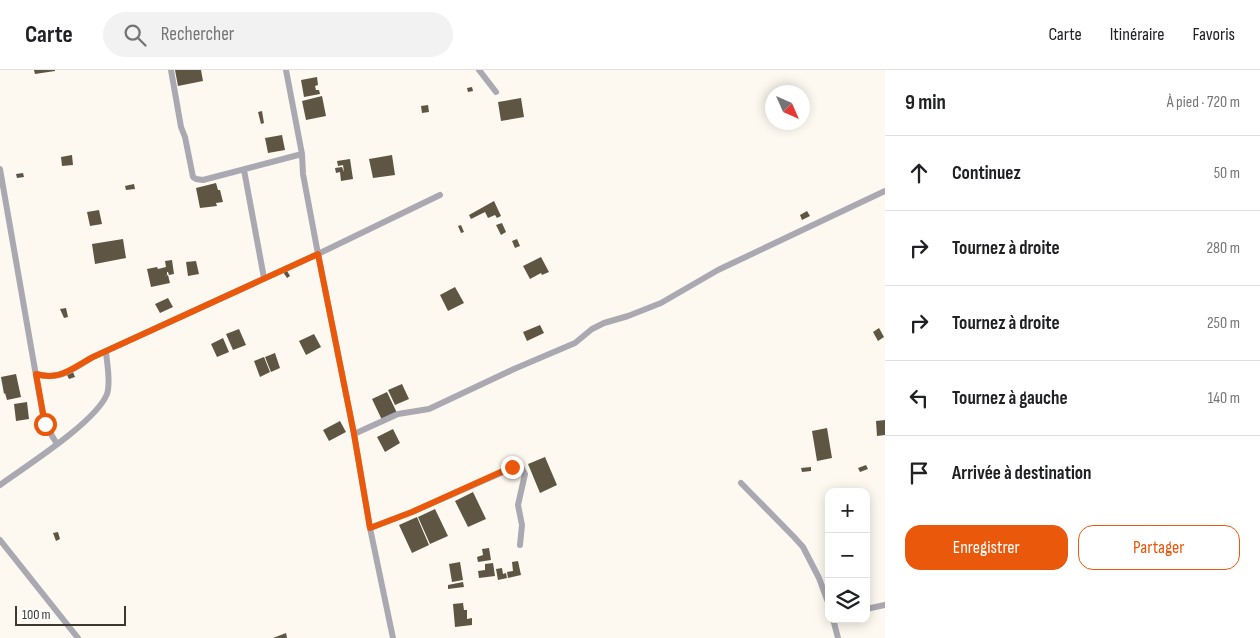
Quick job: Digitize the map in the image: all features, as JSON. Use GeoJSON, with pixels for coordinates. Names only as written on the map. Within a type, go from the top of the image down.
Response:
{"type":"FeatureCollection","features":[{"type":"Feature","properties":{"kind":"street"},"geometry":{"type":"LineString","coordinates":[[171,70],[181,127],[193,176],[200,181],[302,154]]}},
{"type":"Feature","properties":{"kind":"street"},"geometry":{"type":"LineString","coordinates":[[286,70],[318,254],[393,638]]}},
{"type":"Feature","properties":{"kind":"street"},"geometry":{"type":"LineString","coordinates":[[479,70],[496,92]]}},
{"type":"Feature","properties":{"kind":"street"},"geometry":{"type":"LineString","coordinates":[[0,169],[45,424],[57,444]]}},
{"type":"Feature","properties":{"kind":"street"},"geometry":{"type":"LineString","coordinates":[[244,170],[264,278]]}},
{"type":"Feature","properties":{"kind":"street"},"geometry":{"type":"LineString","coordinates":[[354,434],[398,414],[430,409],[514,369],[576,343],[592,329],[604,323],[628,316],[661,302],[718,270],[885,191]]}},
{"type":"Feature","properties":{"kind":"street"},"geometry":{"type":"LineString","coordinates":[[36,374],[53,377],[64,374],[93,357],[318,254],[440,194]]}},
{"type":"Feature","properties":{"kind":"street"},"geometry":{"type":"LineString","coordinates":[[0,486],[76,430],[96,411],[107,394],[106,352]]}},
{"type":"Feature","properties":{"kind":"street"},"geometry":{"type":"LineString","coordinates":[[370,528],[412,512],[516,466],[521,467],[525,474],[518,505],[522,524],[520,545]]}},
{"type":"Feature","properties":{"kind":"street"},"geometry":{"type":"LineString","coordinates":[[740,483],[803,547],[819,578],[825,595]]}},
{"type":"Feature","properties":{"kind":"street"},"geometry":{"type":"LineString","coordinates":[[0,540],[78,638]]}},
{"type":"Feature","properties":{"kind":"street"},"geometry":{"type":"LineString","coordinates":[[870,608],[885,605]]}},
{"type":"Feature","properties":{"kind":"street"},"geometry":{"type":"LineString","coordinates":[[834,623],[838,638]]}},
{"type":"Feature","properties":{"kind":"building"},"geometry":{"type":"Polygon","coordinates":[[[34,70],[55,70],[55,71],[35,74],[34,70]]]}},
{"type":"Feature","properties":{"kind":"building"},"geometry":{"type":"Polygon","coordinates":[[[175,70],[201,70],[203,81],[178,86],[175,70]]]}},
{"type":"Feature","properties":{"kind":"building"},"geometry":{"type":"Polygon","coordinates":[[[317,77],[318,85],[315,86],[320,94],[304,97],[301,80],[317,77]]]}},
{"type":"Feature","properties":{"kind":"building"},"geometry":{"type":"Polygon","coordinates":[[[472,87],[473,91],[468,92],[467,88],[472,87]]]}},
{"type":"Feature","properties":{"kind":"building"},"geometry":{"type":"Polygon","coordinates":[[[322,96],[326,116],[306,120],[302,101],[322,96]]]}},
{"type":"Feature","properties":{"kind":"building"},"geometry":{"type":"Polygon","coordinates":[[[521,98],[524,117],[501,121],[498,102],[521,98]]]}},
{"type":"Feature","properties":{"kind":"building"},"geometry":{"type":"Polygon","coordinates":[[[428,105],[429,112],[422,113],[421,106],[428,105]]]}},
{"type":"Feature","properties":{"kind":"building"},"geometry":{"type":"Polygon","coordinates":[[[262,111],[264,123],[261,124],[258,112],[262,111]]]}},
{"type":"Feature","properties":{"kind":"building"},"geometry":{"type":"Polygon","coordinates":[[[282,135],[285,150],[268,153],[265,138],[282,135]]]}},
{"type":"Feature","properties":{"kind":"building"},"geometry":{"type":"Polygon","coordinates":[[[72,155],[73,165],[62,166],[61,157],[72,155]]]}},
{"type":"Feature","properties":{"kind":"building"},"geometry":{"type":"Polygon","coordinates":[[[392,155],[395,175],[373,178],[369,159],[392,155]]]}},
{"type":"Feature","properties":{"kind":"building"},"geometry":{"type":"Polygon","coordinates":[[[350,159],[353,179],[341,181],[340,172],[336,173],[335,168],[342,167],[344,172],[343,165],[338,166],[337,161],[350,159]]]}},
{"type":"Feature","properties":{"kind":"building"},"geometry":{"type":"Polygon","coordinates":[[[23,173],[24,177],[17,178],[16,174],[23,173]]]}},
{"type":"Feature","properties":{"kind":"building"},"geometry":{"type":"Polygon","coordinates":[[[216,183],[223,202],[216,203],[217,206],[200,208],[196,188],[216,183]]]}},
{"type":"Feature","properties":{"kind":"building"},"geometry":{"type":"Polygon","coordinates":[[[134,184],[135,189],[126,190],[125,186],[134,184]]]}},
{"type":"Feature","properties":{"kind":"building"},"geometry":{"type":"Polygon","coordinates":[[[494,201],[501,216],[497,218],[495,215],[488,218],[485,212],[471,219],[469,215],[494,201]]]}},
{"type":"Feature","properties":{"kind":"building"},"geometry":{"type":"Polygon","coordinates":[[[99,210],[102,224],[90,226],[87,212],[99,210]]]}},
{"type":"Feature","properties":{"kind":"building"},"geometry":{"type":"Polygon","coordinates":[[[807,211],[810,216],[802,220],[800,215],[807,211]]]}},
{"type":"Feature","properties":{"kind":"building"},"geometry":{"type":"Polygon","coordinates":[[[502,223],[506,232],[501,235],[496,225],[502,223]]]}},
{"type":"Feature","properties":{"kind":"building"},"geometry":{"type":"Polygon","coordinates":[[[461,225],[464,232],[461,233],[458,226],[461,225]]]}},
{"type":"Feature","properties":{"kind":"building"},"geometry":{"type":"Polygon","coordinates":[[[123,239],[126,258],[95,264],[92,244],[123,239]]]}},
{"type":"Feature","properties":{"kind":"building"},"geometry":{"type":"Polygon","coordinates":[[[517,239],[520,246],[515,248],[512,241],[517,239]]]}},
{"type":"Feature","properties":{"kind":"building"},"geometry":{"type":"Polygon","coordinates":[[[541,257],[549,272],[542,275],[541,273],[530,279],[523,266],[541,257]]]}},
{"type":"Feature","properties":{"kind":"building"},"geometry":{"type":"Polygon","coordinates":[[[172,260],[174,274],[169,275],[167,272],[167,275],[164,276],[168,275],[170,283],[151,287],[147,269],[166,267],[165,261],[172,260]]]}},
{"type":"Feature","properties":{"kind":"building"},"geometry":{"type":"Polygon","coordinates":[[[196,261],[199,274],[188,276],[186,262],[196,261]]]}},
{"type":"Feature","properties":{"kind":"building"},"geometry":{"type":"Polygon","coordinates":[[[286,269],[290,276],[287,278],[283,272],[286,269]]]}},
{"type":"Feature","properties":{"kind":"building"},"geometry":{"type":"Polygon","coordinates":[[[455,287],[464,303],[448,311],[440,295],[455,287]]]}},
{"type":"Feature","properties":{"kind":"building"},"geometry":{"type":"Polygon","coordinates":[[[168,298],[173,307],[160,313],[155,304],[168,298]]]}},
{"type":"Feature","properties":{"kind":"building"},"geometry":{"type":"Polygon","coordinates":[[[66,308],[68,317],[64,318],[60,309],[66,308]]]}},
{"type":"Feature","properties":{"kind":"building"},"geometry":{"type":"Polygon","coordinates":[[[540,325],[544,333],[527,341],[523,332],[540,325]]]}},
{"type":"Feature","properties":{"kind":"building"},"geometry":{"type":"Polygon","coordinates":[[[879,328],[884,337],[878,341],[873,332],[879,328]]]}},
{"type":"Feature","properties":{"kind":"building"},"geometry":{"type":"Polygon","coordinates":[[[239,329],[246,345],[233,350],[226,334],[239,329]]]}},
{"type":"Feature","properties":{"kind":"building"},"geometry":{"type":"Polygon","coordinates":[[[314,334],[321,347],[306,355],[299,341],[314,334]]]}},
{"type":"Feature","properties":{"kind":"building"},"geometry":{"type":"Polygon","coordinates":[[[223,338],[229,352],[217,357],[211,344],[223,338]]]}},
{"type":"Feature","properties":{"kind":"building"},"geometry":{"type":"Polygon","coordinates":[[[275,353],[280,368],[271,372],[265,357],[275,353]]]}},
{"type":"Feature","properties":{"kind":"building"},"geometry":{"type":"Polygon","coordinates":[[[264,357],[270,372],[260,377],[254,361],[264,357]]]}},
{"type":"Feature","properties":{"kind":"building"},"geometry":{"type":"Polygon","coordinates":[[[73,372],[75,377],[69,379],[67,375],[73,372]]]}},
{"type":"Feature","properties":{"kind":"building"},"geometry":{"type":"Polygon","coordinates":[[[16,374],[21,397],[7,400],[1,377],[16,374]]]}},
{"type":"Feature","properties":{"kind":"building"},"geometry":{"type":"Polygon","coordinates":[[[402,384],[409,399],[395,405],[388,390],[402,384]]]}},
{"type":"Feature","properties":{"kind":"building"},"geometry":{"type":"Polygon","coordinates":[[[387,392],[397,413],[382,420],[372,399],[387,392]]]}},
{"type":"Feature","properties":{"kind":"building"},"geometry":{"type":"Polygon","coordinates":[[[27,402],[29,419],[16,421],[14,404],[27,402]]]}},
{"type":"Feature","properties":{"kind":"building"},"geometry":{"type":"Polygon","coordinates":[[[885,420],[885,435],[877,436],[876,421],[885,420]]]}},
{"type":"Feature","properties":{"kind":"building"},"geometry":{"type":"Polygon","coordinates":[[[340,421],[346,432],[329,441],[323,430],[340,421]]]}},
{"type":"Feature","properties":{"kind":"building"},"geometry":{"type":"Polygon","coordinates":[[[827,428],[832,458],[817,461],[812,431],[827,428]]]}},
{"type":"Feature","properties":{"kind":"building"},"geometry":{"type":"Polygon","coordinates":[[[393,429],[400,443],[385,452],[377,437],[393,429]]]}},
{"type":"Feature","properties":{"kind":"building"},"geometry":{"type":"Polygon","coordinates":[[[545,457],[557,485],[540,493],[528,464],[545,457]]]}},
{"type":"Feature","properties":{"kind":"building"},"geometry":{"type":"Polygon","coordinates":[[[866,465],[868,469],[860,472],[858,468],[866,465]]]}},
{"type":"Feature","properties":{"kind":"building"},"geometry":{"type":"Polygon","coordinates":[[[811,467],[811,471],[802,472],[801,468],[811,467]]]}},
{"type":"Feature","properties":{"kind":"building"},"geometry":{"type":"Polygon","coordinates":[[[473,492],[486,519],[468,527],[455,501],[473,492]]]}},
{"type":"Feature","properties":{"kind":"building"},"geometry":{"type":"Polygon","coordinates":[[[435,509],[448,536],[430,544],[418,517],[435,509]]]}},
{"type":"Feature","properties":{"kind":"building"},"geometry":{"type":"Polygon","coordinates":[[[417,517],[429,545],[412,553],[399,525],[417,517]]]}},
{"type":"Feature","properties":{"kind":"building"},"geometry":{"type":"Polygon","coordinates":[[[58,532],[60,539],[56,541],[53,533],[58,532]]]}},
{"type":"Feature","properties":{"kind":"building"},"geometry":{"type":"Polygon","coordinates":[[[489,548],[491,560],[478,562],[477,557],[483,555],[482,549],[489,548]]]}},
{"type":"Feature","properties":{"kind":"building"},"geometry":{"type":"Polygon","coordinates":[[[518,561],[521,575],[508,578],[507,572],[513,571],[512,562],[518,561]]]}},
{"type":"Feature","properties":{"kind":"building"},"geometry":{"type":"Polygon","coordinates":[[[460,562],[463,580],[452,582],[449,564],[460,562]]]}},
{"type":"Feature","properties":{"kind":"building"},"geometry":{"type":"Polygon","coordinates":[[[493,563],[495,576],[479,578],[478,571],[485,570],[485,564],[493,563]]]}},
{"type":"Feature","properties":{"kind":"building"},"geometry":{"type":"Polygon","coordinates":[[[502,568],[503,574],[506,573],[507,578],[498,580],[496,569],[502,568]]]}},
{"type":"Feature","properties":{"kind":"building"},"geometry":{"type":"Polygon","coordinates":[[[463,582],[464,587],[448,589],[448,585],[463,582]]]}},
{"type":"Feature","properties":{"kind":"building"},"geometry":{"type":"Polygon","coordinates":[[[463,603],[464,610],[467,610],[467,619],[472,618],[472,625],[455,627],[453,604],[463,603]]]}},
{"type":"Feature","properties":{"kind":"building"},"geometry":{"type":"Polygon","coordinates":[[[286,633],[287,638],[273,638],[286,633]]]}},
{"type":"Feature","properties":{"kind":"route"},"geometry":{"type":"LineString","coordinates":[[45,424],[36,374],[53,377],[64,374],[93,357],[318,254],[354,434],[370,528],[412,512],[512,467]]}}]}
